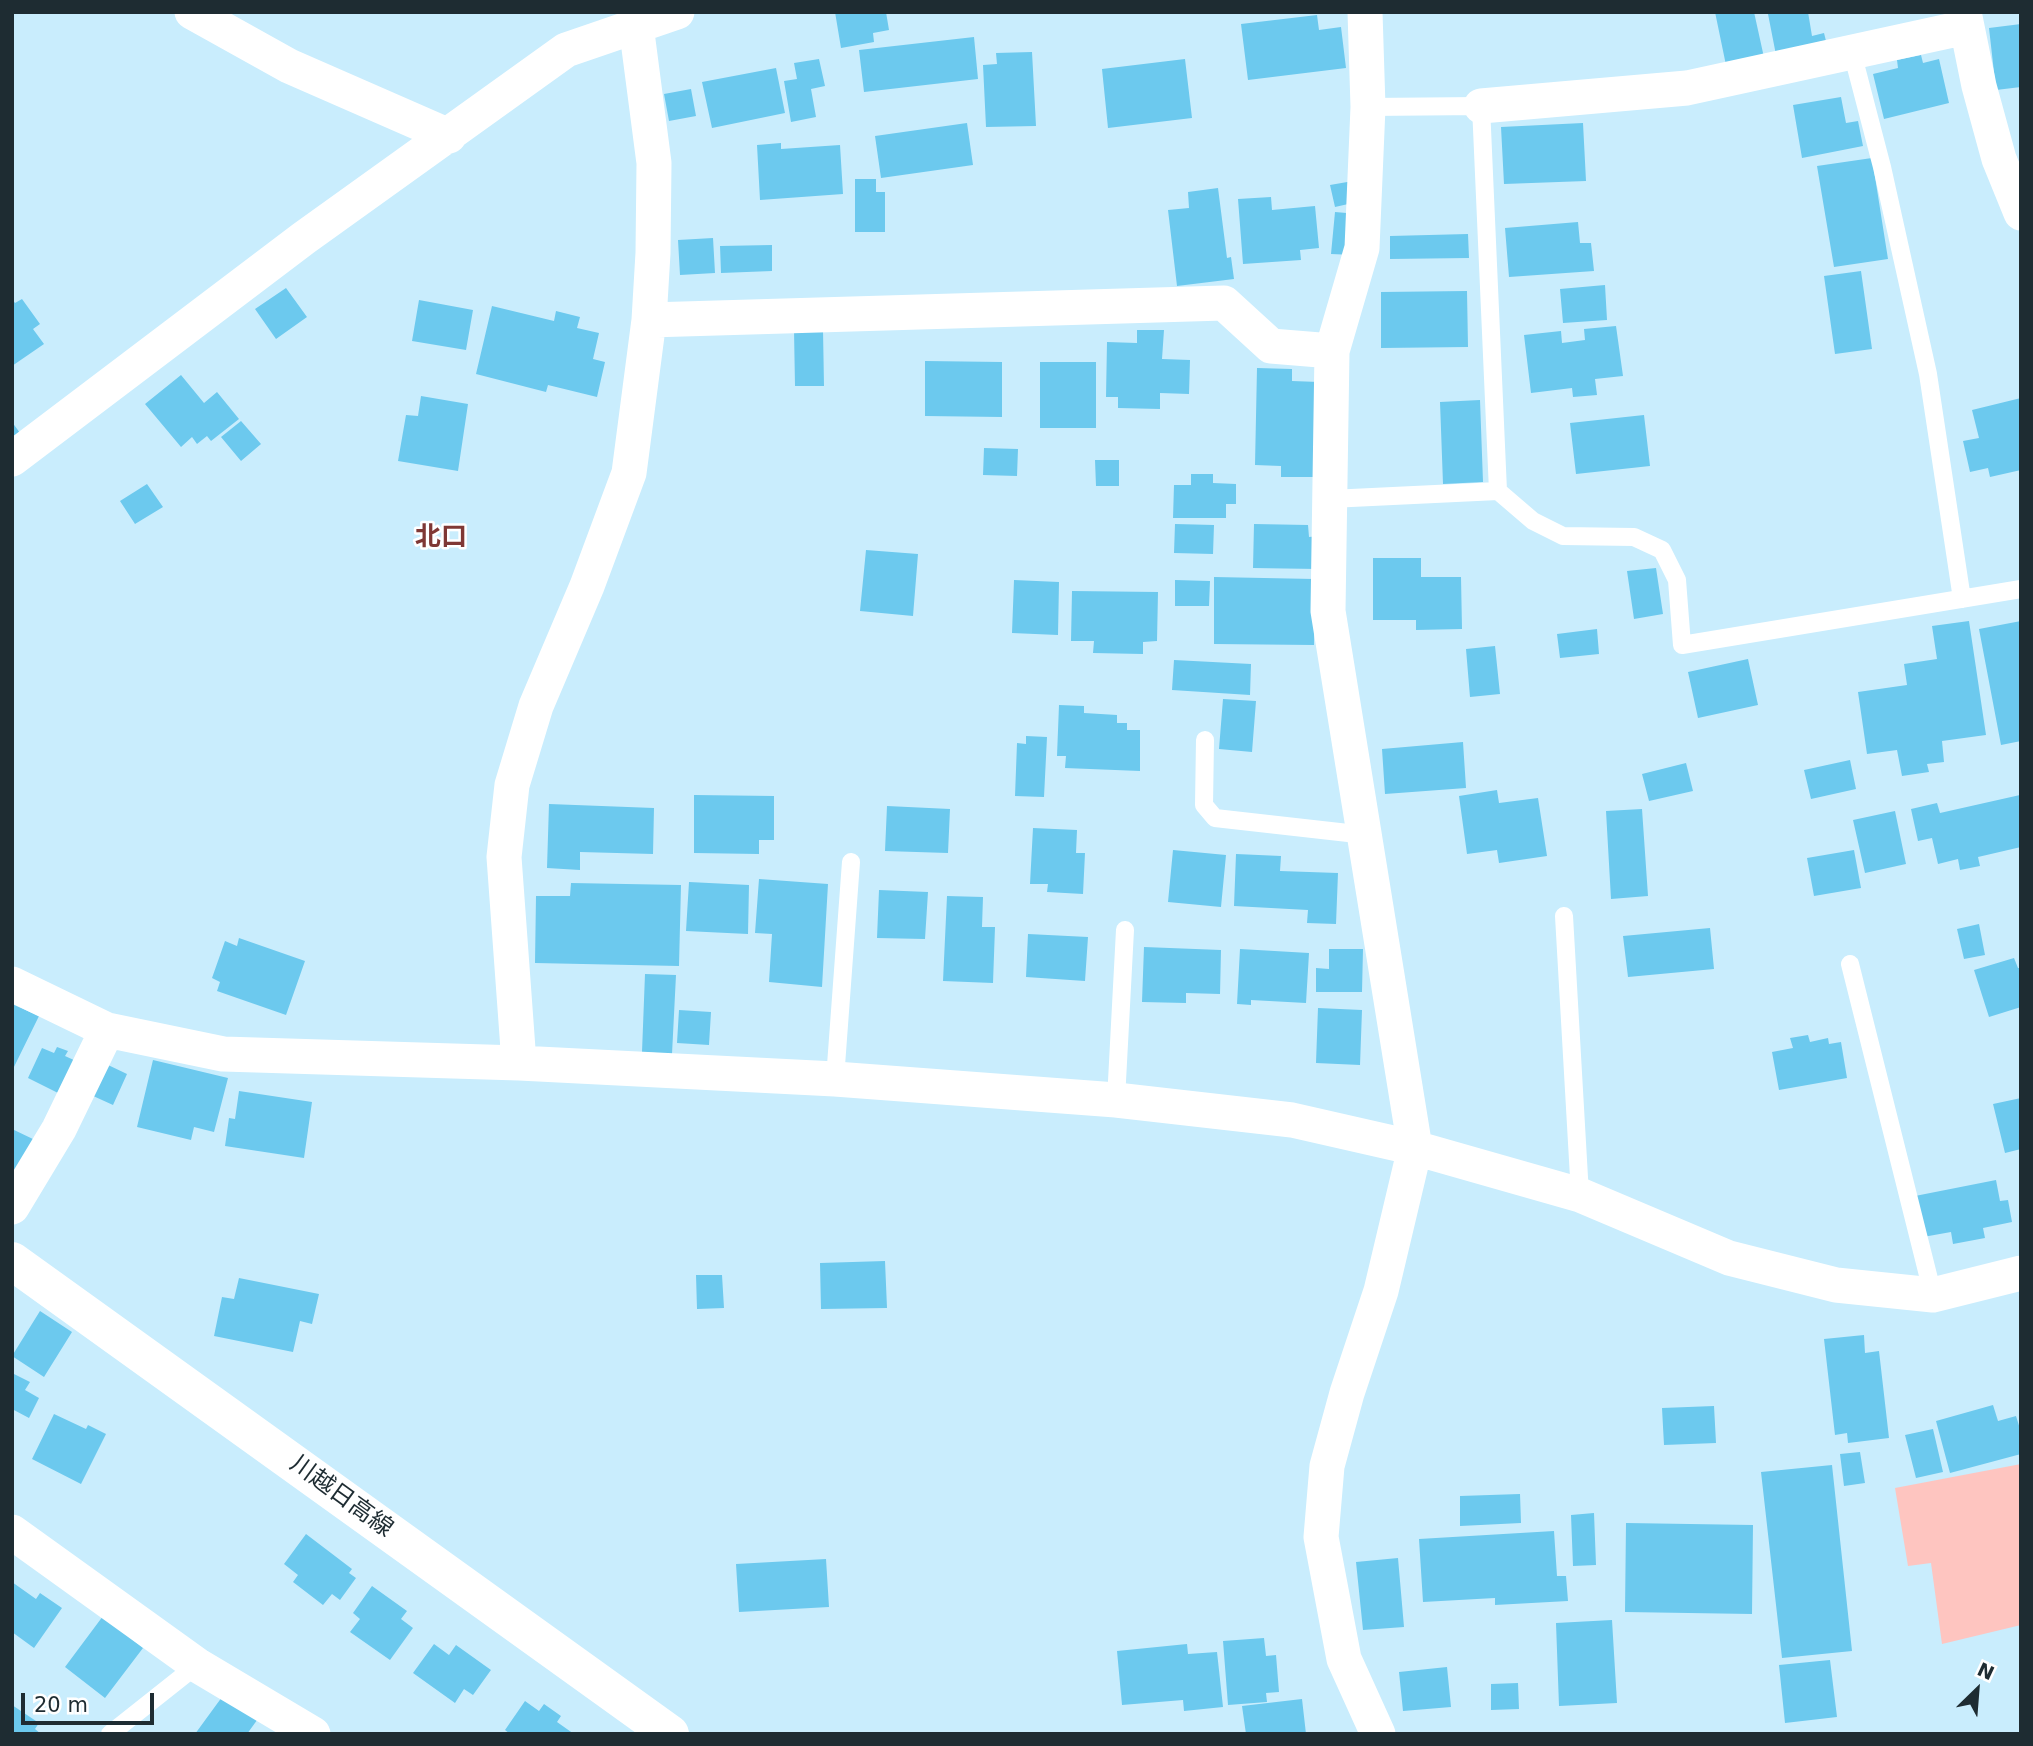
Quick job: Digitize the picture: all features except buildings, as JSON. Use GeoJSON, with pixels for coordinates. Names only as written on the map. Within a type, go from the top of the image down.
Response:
{"type":"FeatureCollection","features":[{"type":"Feature","properties":{"kind":"main road","name":"川越日高線"},"geometry":{"type":"LineString","coordinates":[[12,1261],[670,1734]]}},
{"type":"Feature","properties":{"kind":"street"},"geometry":{"type":"LineString","coordinates":[[192,12],[289,66],[449,136]]}},
{"type":"Feature","properties":{"kind":"street"},"geometry":{"type":"LineString","coordinates":[[12,459],[304,237],[566,50],[677,12]]}},
{"type":"Feature","properties":{"kind":"street"},"geometry":{"type":"LineString","coordinates":[[1365,12],[1368,107],[1362,248],[1332,351],[1328,611],[1415,1148],[1381,1291],[1326,1466],[1321,1537],[1344,1659],[1378,1734]]}},
{"type":"Feature","properties":{"kind":"street"},"geometry":{"type":"LineString","coordinates":[[1481,106],[1687,88],[1852,52],[1966,20],[1979,86],[1999,159],[2021,213]]}},
{"type":"Feature","properties":{"kind":"street"},"geometry":{"type":"LineString","coordinates":[[519,1063],[504,857],[512,785],[536,706],[587,586],[629,473],[649,320],[654,163],[636,26]]}},
{"type":"Feature","properties":{"kind":"street"},"geometry":{"type":"LineString","coordinates":[[649,320],[1224,303],[1271,346],[1332,351]]}},
{"type":"Feature","properties":{"kind":"street"},"geometry":{"type":"LineString","coordinates":[[12,984],[107,1030],[223,1054],[519,1063],[835,1079],[1116,1100],[1292,1120],[1415,1148],[1580,1195],[1728,1258],[1836,1285],[1933,1295],[2021,1273]]}},
{"type":"Feature","properties":{"kind":"street"},"geometry":{"type":"LineString","coordinates":[[12,1207],[59,1129],[107,1030]]}},
{"type":"Feature","properties":{"kind":"street"},"geometry":{"type":"LineString","coordinates":[[12,1532],[197,1665],[313,1734]]}},
{"type":"Feature","properties":{"kind":"lane"},"geometry":{"type":"LineString","coordinates":[[1852,52],[1882,167],[1928,374],[1962,599]]}},
{"type":"Feature","properties":{"kind":"lane"},"geometry":{"type":"LineString","coordinates":[[1368,107],[1481,106],[1498,491]]}},
{"type":"Feature","properties":{"kind":"lane"},"geometry":{"type":"LineString","coordinates":[[1330,499],[1498,491],[1533,521],[1563,536],[1634,537],[1662,550],[1677,580],[1682,645],[2021,589]]}},
{"type":"Feature","properties":{"kind":"lane"},"geometry":{"type":"LineString","coordinates":[[1205,740],[1204,804],[1215,818],[1366,835]]}},
{"type":"Feature","properties":{"kind":"lane"},"geometry":{"type":"LineString","coordinates":[[835,1079],[850,862]]}},
{"type":"Feature","properties":{"kind":"lane"},"geometry":{"type":"LineString","coordinates":[[1564,916],[1580,1195]]}},
{"type":"Feature","properties":{"kind":"lane"},"geometry":{"type":"LineString","coordinates":[[1116,1100],[1125,930]]}},
{"type":"Feature","properties":{"kind":"lane"},"geometry":{"type":"LineString","coordinates":[[1850,964],[1933,1295]]}},
{"type":"Feature","properties":{"kind":"lane"},"geometry":{"type":"LineString","coordinates":[[110,1734],[197,1665]]}},
{"type":"Feature","properties":{"kind":"shaded area"},"geometry":{"type":"Polygon","coordinates":[[[2021,1464],[2021,1625],[1942,1644],[1931,1563],[1908,1566],[1895,1488],[2021,1464]]]}},
{"type":"Feature","properties":{"kind":"district","name":"北口"},"geometry":{"type":"Point","coordinates":[441,538]}}]}
